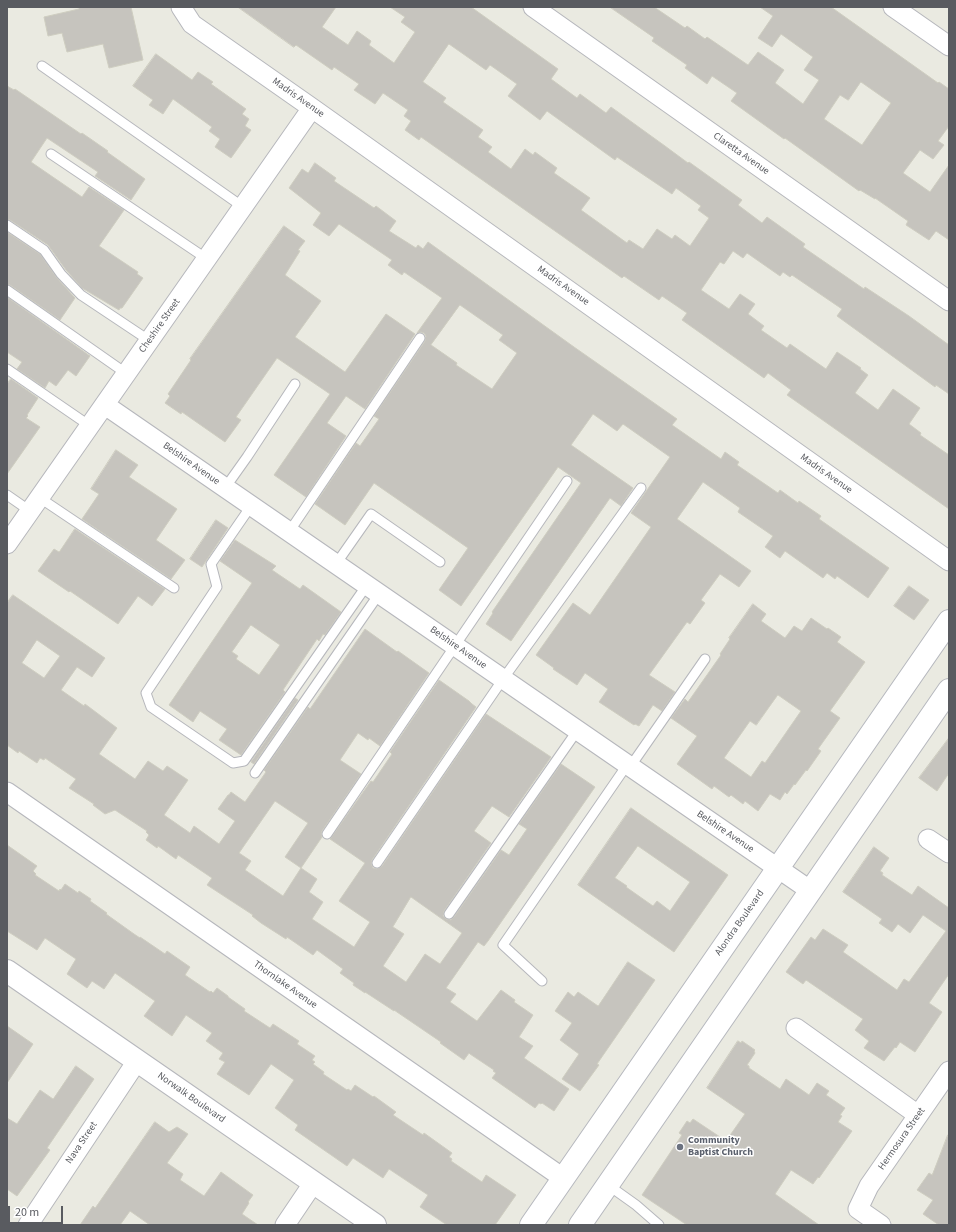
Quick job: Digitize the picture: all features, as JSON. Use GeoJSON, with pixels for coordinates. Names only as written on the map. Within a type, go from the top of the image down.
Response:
{"type":"FeatureCollection","features":[{"type":"Feature","properties":{"kind":"main road","name":"Alondra Boulevard"},"geometry":{"type":"LineString","coordinates":[[531,1225],[949,621]]}},
{"type":"Feature","properties":{"kind":"main road"},"geometry":{"type":"LineString","coordinates":[[580,1225],[949,690]]}},
{"type":"Feature","properties":{"kind":"main road","name":"Norwalk Boulevard"},"geometry":{"type":"LineString","coordinates":[[7,971],[375,1225]]}},
{"type":"Feature","properties":{"kind":"street","name":"Madris Avenue"},"geometry":{"type":"LineString","coordinates":[[181,7],[192,24],[949,560]]}},
{"type":"Feature","properties":{"kind":"street","name":"Claretta Avenue"},"geometry":{"type":"LineString","coordinates":[[533,7],[949,301]]}},
{"type":"Feature","properties":{"kind":"street"},"geometry":{"type":"LineString","coordinates":[[893,7],[949,46]]}},
{"type":"Feature","properties":{"kind":"street","name":"Cheshire Street"},"geometry":{"type":"LineString","coordinates":[[7,544],[312,108]]}},
{"type":"Feature","properties":{"kind":"street","name":"Belshire Avenue"},"geometry":{"type":"LineString","coordinates":[[105,405],[628,766],[811,890]]}},
{"type":"Feature","properties":{"kind":"street","name":"Thornlake Avenue"},"geometry":{"type":"LineString","coordinates":[[7,792],[564,1178]]}},
{"type":"Feature","properties":{"kind":"street"},"geometry":{"type":"LineString","coordinates":[[928,839],[949,853]]}},
{"type":"Feature","properties":{"kind":"street"},"geometry":{"type":"LineString","coordinates":[[796,1028],[918,1115]]}},
{"type":"Feature","properties":{"kind":"street","name":"Nava Street"},"geometry":{"type":"LineString","coordinates":[[28,1225],[137,1061]]}},
{"type":"Feature","properties":{"kind":"street","name":"Hermosura Street"},"geometry":{"type":"LineString","coordinates":[[881,1225],[858,1209],[869,1186],[949,1071]]}},
{"type":"Feature","properties":{"kind":"street"},"geometry":{"type":"LineString","coordinates":[[285,1225],[314,1182]]}},
{"type":"Feature","properties":{"kind":"lane"},"geometry":{"type":"LineString","coordinates":[[42,66],[244,207]]}},
{"type":"Feature","properties":{"kind":"lane"},"geometry":{"type":"LineString","coordinates":[[51,154],[207,259]]}},
{"type":"Feature","properties":{"kind":"lane"},"geometry":{"type":"LineString","coordinates":[[7,225],[44,250],[61,274],[81,295],[150,340]]}},
{"type":"Feature","properties":{"kind":"lane"},"geometry":{"type":"LineString","coordinates":[[7,290],[127,374]]}},
{"type":"Feature","properties":{"kind":"lane"},"geometry":{"type":"LineString","coordinates":[[289,532],[420,338]]}},
{"type":"Feature","properties":{"kind":"lane"},"geometry":{"type":"LineString","coordinates":[[7,369],[90,426]]}},
{"type":"Feature","properties":{"kind":"lane"},"geometry":{"type":"LineString","coordinates":[[225,488],[295,384]]}},
{"type":"Feature","properties":{"kind":"lane"},"geometry":{"type":"LineString","coordinates":[[327,834],[567,481]]}},
{"type":"Feature","properties":{"kind":"lane"},"geometry":{"type":"LineString","coordinates":[[377,863],[503,680],[641,488]]}},
{"type":"Feature","properties":{"kind":"lane"},"geometry":{"type":"LineString","coordinates":[[7,495],[35,505],[174,588]]}},
{"type":"Feature","properties":{"kind":"lane"},"geometry":{"type":"LineString","coordinates":[[252,506],[211,564],[217,588],[146,693],[151,707],[233,763],[244,761],[373,590]]}},
{"type":"Feature","properties":{"kind":"lane"},"geometry":{"type":"LineString","coordinates":[[336,564],[371,514],[440,562]]}},
{"type":"Feature","properties":{"kind":"lane"},"geometry":{"type":"LineString","coordinates":[[255,773],[373,590]]}},
{"type":"Feature","properties":{"kind":"lane"},"geometry":{"type":"LineString","coordinates":[[542,981],[503,945],[705,659]]}},
{"type":"Feature","properties":{"kind":"lane"},"geometry":{"type":"LineString","coordinates":[[449,914],[577,730]]}},
{"type":"Feature","properties":{"kind":"lane"},"geometry":{"type":"LineString","coordinates":[[608,1185],[636,1204],[654,1223]]}},
{"type":"Feature","properties":{"kind":"building"},"geometry":{"type":"Polygon","coordinates":[[[79,7],[131,7],[143,60],[109,68],[103,44],[67,52],[62,33],[48,36],[44,17],[79,9],[79,7]]]}},
{"type":"Feature","properties":{"kind":"building"},"geometry":{"type":"Polygon","coordinates":[[[238,7],[336,7],[322,27],[348,45],[357,31],[371,41],[369,45],[394,63],[415,32],[401,22],[405,17],[390,7],[471,7],[558,69],[551,79],[577,98],[580,94],[606,113],[611,107],[742,200],[738,205],[762,223],[767,217],[805,244],[803,247],[864,289],[865,287],[909,316],[949,345],[949,394],[936,385],[935,387],[837,316],[842,309],[792,275],[790,277],[783,272],[780,276],[747,253],[743,258],[733,251],[724,264],[720,262],[701,290],[729,309],[740,294],[755,304],[748,314],[764,326],[761,330],[787,348],[790,344],[826,369],[837,352],[861,368],[860,369],[868,375],[855,393],[878,410],[893,389],[920,408],[909,424],[921,433],[920,435],[949,455],[949,509],[787,395],[791,390],[768,373],[764,378],[682,320],[687,313],[662,296],[659,300],[624,276],[622,278],[421,137],[419,140],[405,130],[411,121],[404,116],[408,110],[383,93],[375,104],[354,90],[359,84],[334,67],[332,70],[296,45],[294,47],[238,7]],[[449,44],[423,82],[446,98],[443,102],[483,130],[478,137],[492,147],[488,152],[511,169],[525,149],[533,155],[535,152],[557,168],[554,173],[590,198],[581,210],[627,243],[629,240],[643,249],[657,229],[672,239],[675,235],[690,246],[709,218],[698,210],[701,206],[676,188],[672,194],[617,157],[615,160],[547,111],[540,120],[508,96],[517,84],[490,65],[486,70],[449,44]]]}},
{"type":"Feature","properties":{"kind":"building"},"geometry":{"type":"Polygon","coordinates":[[[610,7],[654,7],[685,28],[687,26],[705,39],[707,37],[748,65],[758,52],[784,70],[775,83],[803,104],[819,80],[804,70],[813,57],[781,34],[772,47],[758,38],[773,16],[760,7],[831,7],[938,83],[939,82],[949,89],[949,126],[938,141],[944,145],[933,159],[920,150],[903,173],[930,192],[949,165],[949,240],[936,231],[929,240],[906,225],[908,221],[875,198],[860,190],[859,191],[731,101],[737,93],[712,76],[707,84],[685,68],[687,65],[652,41],[654,38],[610,7]],[[861,82],[848,100],[840,95],[824,119],[862,145],[891,103],[861,82]]]}},
{"type":"Feature","properties":{"kind":"building"},"geometry":{"type":"Polygon","coordinates":[[[156,54],[192,80],[198,72],[213,82],[211,84],[246,109],[242,114],[249,119],[245,126],[251,130],[231,158],[215,147],[220,139],[209,131],[212,127],[173,99],[163,114],[149,105],[153,100],[133,86],[156,54]]]}},
{"type":"Feature","properties":{"kind":"building"},"geometry":{"type":"Polygon","coordinates":[[[7,86],[14,90],[15,89],[81,134],[82,133],[145,179],[131,200],[95,176],[98,172],[47,138],[31,162],[82,197],[89,187],[124,210],[99,246],[138,272],[137,274],[143,278],[119,310],[82,288],[66,270],[48,245],[7,219],[7,86]]]}},
{"type":"Feature","properties":{"kind":"building"},"geometry":{"type":"Polygon","coordinates":[[[315,163],[336,178],[334,181],[374,208],[376,206],[396,221],[389,231],[416,248],[418,245],[423,249],[428,242],[677,419],[672,425],[721,459],[725,452],[739,462],[737,465],[778,493],[780,490],[798,503],[799,501],[821,516],[819,519],[889,568],[868,598],[837,576],[835,579],[827,573],[823,578],[785,551],[780,558],[765,547],[773,536],[738,512],[740,508],[703,482],[677,519],[751,571],[739,587],[720,574],[701,600],[705,603],[690,624],[687,622],[649,675],[675,692],[662,711],[653,705],[639,726],[634,725],[599,702],[608,689],[585,673],[577,685],[553,669],[554,668],[536,655],[573,603],[590,615],[651,527],[631,513],[670,457],[623,424],[617,431],[593,414],[571,445],[633,488],[621,506],[610,498],[511,641],[486,624],[493,613],[492,612],[581,483],[558,467],[461,606],[439,590],[468,548],[374,483],[345,525],[315,504],[356,443],[360,446],[379,419],[374,416],[425,341],[426,336],[424,333],[417,333],[442,298],[404,272],[402,275],[388,265],[392,260],[339,224],[329,236],[313,225],[321,213],[289,188],[302,169],[308,173],[315,163]],[[460,305],[431,345],[457,363],[456,365],[492,389],[517,353],[499,340],[503,335],[460,305]]]}},
{"type":"Feature","properties":{"kind":"building"},"geometry":{"type":"Polygon","coordinates":[[[284,226],[305,241],[298,250],[300,251],[285,275],[321,301],[295,337],[345,372],[386,314],[415,334],[365,409],[346,396],[327,423],[346,436],[306,497],[274,475],[330,394],[277,358],[236,417],[241,420],[225,442],[182,412],[181,414],[165,403],[170,396],[168,394],[191,360],[190,359],[284,226]]]}},
{"type":"Feature","properties":{"kind":"building"},"geometry":{"type":"Polygon","coordinates":[[[7,232],[40,254],[57,278],[75,298],[60,320],[7,284],[7,232]]]}},
{"type":"Feature","properties":{"kind":"building"},"geometry":{"type":"Polygon","coordinates":[[[7,297],[90,356],[76,376],[68,370],[56,386],[49,381],[45,388],[17,369],[22,362],[7,352],[7,297]]]}},
{"type":"Feature","properties":{"kind":"building"},"geometry":{"type":"Polygon","coordinates":[[[11,379],[38,398],[26,418],[40,427],[7,474],[7,384],[11,379]]]}},
{"type":"Feature","properties":{"kind":"building"},"geometry":{"type":"Polygon","coordinates":[[[116,450],[138,465],[129,477],[177,509],[156,540],[185,560],[171,579],[82,519],[99,494],[91,489],[116,450]]]}},
{"type":"Feature","properties":{"kind":"building"},"geometry":{"type":"Polygon","coordinates":[[[216,520],[228,528],[202,567],[190,559],[216,520]]]}},
{"type":"Feature","properties":{"kind":"building"},"geometry":{"type":"Polygon","coordinates":[[[75,529],[165,589],[152,606],[138,596],[118,624],[38,571],[54,549],[59,552],[75,529]]]}},
{"type":"Feature","properties":{"kind":"building"},"geometry":{"type":"Polygon","coordinates":[[[235,540],[276,566],[272,570],[300,589],[303,585],[341,612],[325,635],[323,634],[319,641],[317,639],[283,690],[285,692],[241,755],[219,740],[227,729],[200,711],[193,722],[169,705],[252,583],[220,561],[235,540]],[[251,625],[232,652],[238,656],[236,659],[259,675],[280,645],[251,625]]]}},
{"type":"Feature","properties":{"kind":"building"},"geometry":{"type":"Polygon","coordinates":[[[909,586],[929,600],[914,620],[894,606],[909,586]]]}},
{"type":"Feature","properties":{"kind":"building"},"geometry":{"type":"Polygon","coordinates":[[[13,595],[105,658],[92,677],[77,667],[61,690],[84,706],[85,704],[117,728],[99,754],[135,779],[148,761],[163,771],[167,766],[188,780],[164,815],[190,833],[194,826],[219,844],[235,821],[218,809],[231,792],[245,802],[266,772],[264,770],[308,707],[310,709],[365,629],[429,673],[380,746],[369,738],[368,740],[358,733],[340,760],[361,774],[322,831],[322,837],[301,868],[317,879],[309,892],[323,902],[312,919],[354,947],[370,922],[339,901],[365,863],[330,839],[371,781],[373,782],[392,754],[390,752],[439,680],[476,707],[372,860],[371,863],[373,868],[377,869],[382,866],[486,714],[551,757],[509,817],[492,806],[474,831],[491,843],[444,911],[443,916],[446,919],[451,920],[454,917],[501,850],[509,855],[527,829],[519,824],[561,764],[595,787],[488,941],[484,946],[478,942],[446,988],[456,994],[450,1002],[477,1021],[501,990],[515,1000],[514,1002],[533,1015],[519,1037],[533,1046],[524,1058],[569,1089],[554,1111],[542,1103],[539,1103],[535,1108],[492,1078],[496,1073],[493,1071],[494,1070],[469,1053],[464,1060],[440,1043],[441,1042],[394,1010],[353,985],[354,983],[340,973],[343,969],[317,950],[313,955],[287,937],[286,939],[261,923],[252,916],[253,915],[207,885],[212,878],[178,855],[176,859],[158,846],[157,848],[146,840],[149,835],[146,832],[147,831],[115,810],[105,814],[93,805],[94,804],[69,788],[76,779],[45,758],[44,760],[40,758],[37,763],[19,751],[18,753],[7,745],[7,603],[13,595]],[[37,640],[22,663],[44,678],[60,656],[37,640]],[[275,801],[239,853],[251,861],[245,870],[283,896],[301,868],[285,857],[308,823],[275,801]],[[411,897],[393,927],[404,934],[383,966],[406,982],[425,954],[440,964],[462,933],[411,897]]]}},
{"type":"Feature","properties":{"kind":"building"},"geometry":{"type":"Polygon","coordinates":[[[753,604],[766,614],[761,621],[785,638],[794,626],[802,631],[811,618],[841,637],[837,642],[865,662],[830,711],[840,718],[818,749],[821,751],[807,771],[806,770],[787,794],[785,792],[780,800],[770,794],[758,811],[745,801],[743,804],[731,795],[729,797],[714,786],[712,789],[677,764],[697,736],[671,718],[685,699],[688,702],[721,655],[720,654],[730,639],[729,638],[753,604]],[[778,695],[756,725],[750,721],[724,758],[751,777],[762,761],[765,763],[801,711],[778,695]]]}},
{"type":"Feature","properties":{"kind":"building"},"geometry":{"type":"Polygon","coordinates":[[[295,698],[298,700],[254,764],[251,762],[295,698]]]}},
{"type":"Feature","properties":{"kind":"building"},"geometry":{"type":"Polygon","coordinates":[[[949,738],[949,773],[937,791],[919,778],[949,738]]]}},
{"type":"Feature","properties":{"kind":"building"},"geometry":{"type":"Polygon","coordinates":[[[631,808],[728,875],[674,952],[578,885],[631,808]],[[638,846],[615,878],[653,906],[657,901],[670,911],[690,882],[638,846]]]}},
{"type":"Feature","properties":{"kind":"building"},"geometry":{"type":"Polygon","coordinates":[[[7,845],[37,866],[33,871],[36,874],[35,875],[59,891],[65,884],[78,893],[79,891],[91,899],[90,901],[107,913],[106,914],[134,934],[165,954],[167,951],[190,967],[185,975],[210,992],[211,991],[213,993],[217,988],[245,1009],[244,1011],[270,1028],[273,1024],[299,1041],[297,1044],[315,1056],[312,1060],[315,1062],[313,1064],[324,1072],[323,1074],[347,1090],[348,1089],[351,1091],[355,1085],[373,1097],[374,1096],[396,1112],[393,1115],[423,1135],[424,1133],[452,1153],[449,1157],[452,1159],[451,1161],[482,1182],[486,1175],[516,1195],[495,1225],[447,1225],[420,1207],[428,1195],[389,1169],[383,1178],[353,1158],[347,1166],[295,1130],[298,1125],[275,1108],[294,1080],[271,1064],[249,1095],[217,1074],[225,1062],[219,1059],[223,1053],[206,1041],[212,1033],[186,1015],[172,1036],[144,1016],[155,1001],[115,973],[104,989],[92,981],[87,988],[67,974],[76,959],[45,938],[37,950],[7,931],[7,845]]]}},
{"type":"Feature","properties":{"kind":"building"},"geometry":{"type":"Polygon","coordinates":[[[874,847],[889,858],[880,871],[883,873],[882,875],[912,895],[918,886],[949,908],[949,974],[929,1003],[942,1012],[915,1052],[900,1042],[884,1061],[864,1048],[869,1041],[855,1030],[863,1019],[806,980],[803,984],[786,972],[811,937],[815,940],[823,929],[848,945],[843,952],[897,990],[904,979],[909,982],[946,931],[923,915],[910,933],[898,924],[892,932],[879,923],[882,919],[843,892],[874,847]]]}},
{"type":"Feature","properties":{"kind":"building"},"geometry":{"type":"Polygon","coordinates":[[[628,962],[655,980],[580,1091],[562,1079],[579,1054],[560,1040],[572,1023],[555,1011],[568,992],[574,997],[578,992],[598,1006],[628,962]]]}},
{"type":"Feature","properties":{"kind":"building"},"geometry":{"type":"Polygon","coordinates":[[[7,1026],[33,1044],[7,1083],[7,1026]]]}},
{"type":"Feature","properties":{"kind":"building"},"geometry":{"type":"Polygon","coordinates":[[[738,1041],[741,1043],[742,1041],[755,1050],[755,1053],[747,1065],[749,1068],[780,1089],[786,1079],[809,1095],[817,1083],[829,1091],[826,1095],[845,1108],[840,1115],[842,1116],[838,1122],[852,1131],[819,1178],[818,1177],[813,1184],[791,1170],[775,1194],[819,1225],[687,1225],[642,1195],[682,1135],[679,1133],[687,1121],[690,1123],[693,1119],[726,1141],[745,1114],[707,1088],[738,1041]]]}},
{"type":"Feature","properties":{"kind":"building"},"geometry":{"type":"Polygon","coordinates":[[[76,1066],[94,1079],[47,1148],[50,1150],[17,1196],[7,1189],[7,1118],[17,1124],[40,1090],[53,1099],[76,1066]]]}},
{"type":"Feature","properties":{"kind":"building"},"geometry":{"type":"Polygon","coordinates":[[[155,1122],[169,1132],[177,1127],[188,1134],[167,1163],[183,1174],[180,1180],[204,1196],[221,1172],[253,1195],[242,1214],[258,1225],[150,1225],[130,1211],[120,1225],[80,1225],[93,1206],[95,1208],[155,1122]]]}},
{"type":"Feature","properties":{"kind":"building"},"geometry":{"type":"Polygon","coordinates":[[[948,1135],[949,1225],[939,1225],[923,1214],[933,1200],[917,1190],[929,1173],[932,1175],[948,1135]]]}},
{"type":"Feature","properties":{"kind":"place","name":"Community Baptist Church"},"geometry":{"type":"Point","coordinates":[680,1147]}}]}
